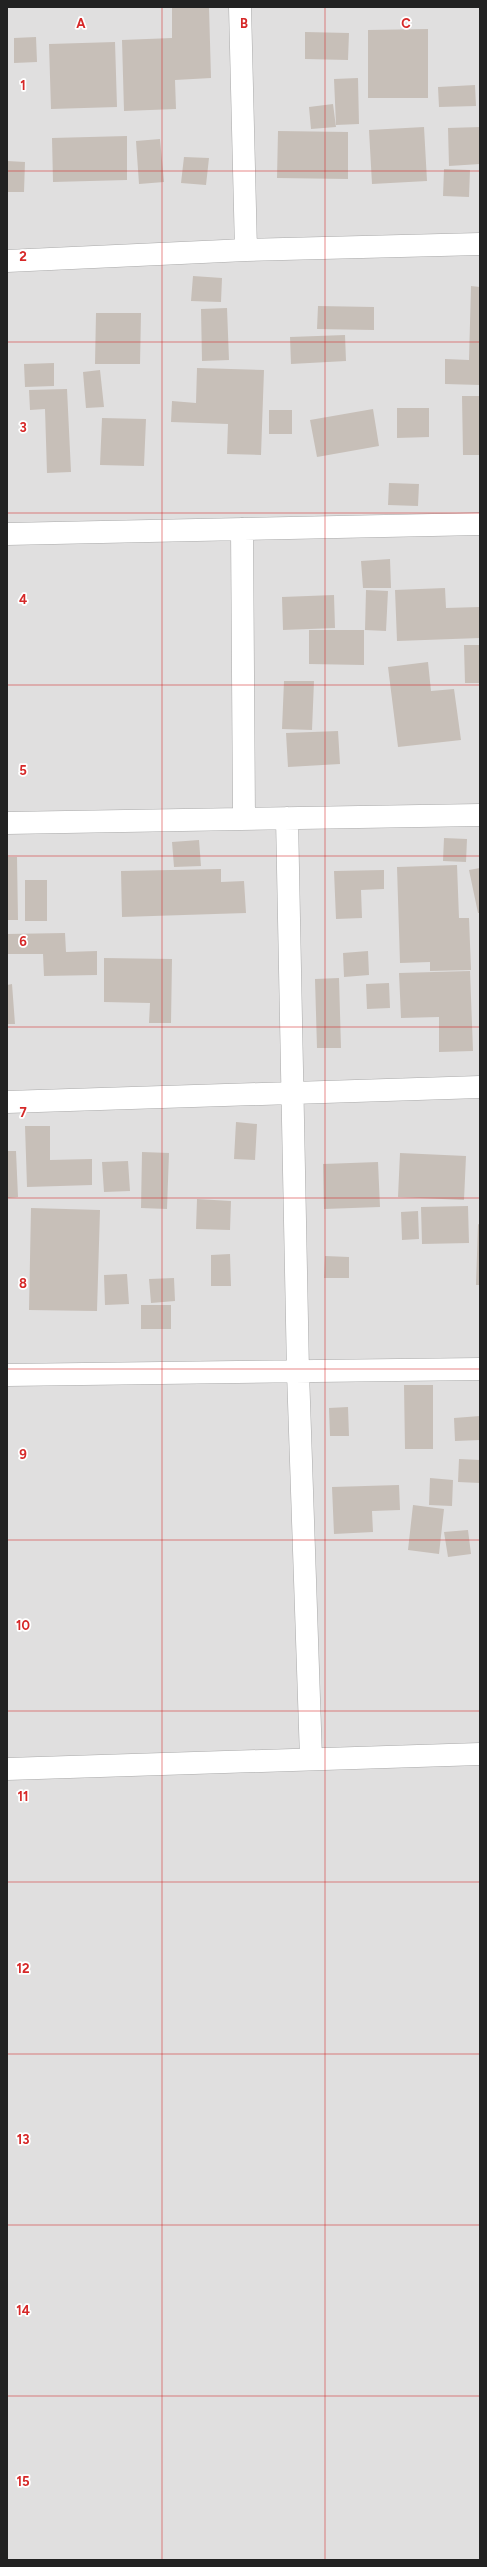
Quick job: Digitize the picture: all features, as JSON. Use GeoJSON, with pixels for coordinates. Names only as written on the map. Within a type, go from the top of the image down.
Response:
{"type":"FeatureCollection","features":[{"type":"Feature","properties":{"kind":"street"},"geometry":{"type":"LineString","coordinates":[[240,7],[246,250]]}},
{"type":"Feature","properties":{"kind":"street"},"geometry":{"type":"LineString","coordinates":[[7,261],[246,250],[480,244]]}},
{"type":"Feature","properties":{"kind":"street"},"geometry":{"type":"LineString","coordinates":[[7,534],[480,524]]}},
{"type":"Feature","properties":{"kind":"street"},"geometry":{"type":"LineString","coordinates":[[242,529],[244,818]]}},
{"type":"Feature","properties":{"kind":"street"},"geometry":{"type":"LineString","coordinates":[[7,823],[480,815]]}},
{"type":"Feature","properties":{"kind":"street"},"geometry":{"type":"LineString","coordinates":[[287,818],[298,1372],[311,1758]]}},
{"type":"Feature","properties":{"kind":"street"},"geometry":{"type":"LineString","coordinates":[[7,1102],[480,1087]]}},
{"type":"Feature","properties":{"kind":"street"},"geometry":{"type":"LineString","coordinates":[[7,1375],[480,1369]]}},
{"type":"Feature","properties":{"kind":"street"},"geometry":{"type":"LineString","coordinates":[[7,1768],[480,1754]]}},
{"type":"Feature","properties":{"kind":"shaded area"},"geometry":{"type":"Polygon","coordinates":[[[7,7],[480,7],[480,2560],[7,2560],[7,7]]]}},
{"type":"Feature","properties":{"kind":"building"},"geometry":{"type":"Polygon","coordinates":[[[172,7],[209,7],[211,78],[175,80],[176,109],[124,111],[122,40],[172,38],[172,7]]]}},
{"type":"Feature","properties":{"kind":"building"},"geometry":{"type":"Polygon","coordinates":[[[428,29],[428,98],[368,98],[368,30],[428,29]]]}},
{"type":"Feature","properties":{"kind":"building"},"geometry":{"type":"Polygon","coordinates":[[[305,32],[349,33],[348,60],[305,59],[305,32]]]}},
{"type":"Feature","properties":{"kind":"building"},"geometry":{"type":"Polygon","coordinates":[[[36,37],[37,62],[14,63],[14,38],[36,37]]]}},
{"type":"Feature","properties":{"kind":"building"},"geometry":{"type":"Polygon","coordinates":[[[115,42],[117,107],[51,109],[49,44],[115,42]]]}},
{"type":"Feature","properties":{"kind":"building"},"geometry":{"type":"Polygon","coordinates":[[[358,78],[359,124],[336,125],[334,79],[358,78]]]}},
{"type":"Feature","properties":{"kind":"building"},"geometry":{"type":"Polygon","coordinates":[[[475,85],[476,106],[439,107],[438,87],[475,85]]]}},
{"type":"Feature","properties":{"kind":"building"},"geometry":{"type":"Polygon","coordinates":[[[333,104],[336,127],[311,129],[309,107],[333,104]]]}},
{"type":"Feature","properties":{"kind":"building"},"geometry":{"type":"Polygon","coordinates":[[[424,127],[427,181],[372,184],[369,130],[424,127]]]}},
{"type":"Feature","properties":{"kind":"building"},"geometry":{"type":"Polygon","coordinates":[[[480,127],[480,164],[449,166],[448,128],[480,127]]]}},
{"type":"Feature","properties":{"kind":"building"},"geometry":{"type":"Polygon","coordinates":[[[278,131],[348,132],[348,179],[277,178],[278,131]]]}},
{"type":"Feature","properties":{"kind":"building"},"geometry":{"type":"Polygon","coordinates":[[[127,136],[127,180],[53,182],[52,138],[127,136]]]}},
{"type":"Feature","properties":{"kind":"building"},"geometry":{"type":"Polygon","coordinates":[[[160,139],[164,182],[139,184],[136,141],[160,139]]]}},
{"type":"Feature","properties":{"kind":"building"},"geometry":{"type":"Polygon","coordinates":[[[184,157],[209,158],[206,185],[181,183],[184,157]]]}},
{"type":"Feature","properties":{"kind":"building"},"geometry":{"type":"Polygon","coordinates":[[[7,161],[25,162],[24,192],[7,192],[7,161]]]}},
{"type":"Feature","properties":{"kind":"building"},"geometry":{"type":"Polygon","coordinates":[[[444,169],[470,170],[469,197],[443,196],[444,169]]]}},
{"type":"Feature","properties":{"kind":"building"},"geometry":{"type":"Polygon","coordinates":[[[193,276],[222,278],[221,302],[191,301],[193,276]]]}},
{"type":"Feature","properties":{"kind":"building"},"geometry":{"type":"Polygon","coordinates":[[[471,286],[480,287],[480,385],[445,384],[445,359],[469,360],[471,286]]]}},
{"type":"Feature","properties":{"kind":"building"},"geometry":{"type":"Polygon","coordinates":[[[318,306],[374,307],[374,330],[317,329],[318,306]]]}},
{"type":"Feature","properties":{"kind":"building"},"geometry":{"type":"Polygon","coordinates":[[[227,308],[229,360],[202,361],[201,309],[227,308]]]}},
{"type":"Feature","properties":{"kind":"building"},"geometry":{"type":"Polygon","coordinates":[[[96,313],[141,313],[140,364],[95,364],[96,313]]]}},
{"type":"Feature","properties":{"kind":"building"},"geometry":{"type":"Polygon","coordinates":[[[345,335],[346,361],[291,364],[290,337],[345,335]]]}},
{"type":"Feature","properties":{"kind":"building"},"geometry":{"type":"Polygon","coordinates":[[[54,363],[54,386],[25,387],[24,364],[54,363]]]}},
{"type":"Feature","properties":{"kind":"building"},"geometry":{"type":"Polygon","coordinates":[[[197,368],[264,370],[261,455],[227,454],[228,424],[171,422],[172,401],[196,403],[197,368]]]}},
{"type":"Feature","properties":{"kind":"building"},"geometry":{"type":"Polygon","coordinates":[[[100,370],[104,407],[86,408],[83,372],[100,370]]]}},
{"type":"Feature","properties":{"kind":"building"},"geometry":{"type":"Polygon","coordinates":[[[67,389],[71,472],[47,473],[45,409],[30,410],[29,390],[67,389]]]}},
{"type":"Feature","properties":{"kind":"building"},"geometry":{"type":"Polygon","coordinates":[[[462,396],[480,396],[480,455],[463,455],[462,396]]]}},
{"type":"Feature","properties":{"kind":"building"},"geometry":{"type":"Polygon","coordinates":[[[397,408],[429,408],[429,437],[397,438],[397,408]]]}},
{"type":"Feature","properties":{"kind":"building"},"geometry":{"type":"Polygon","coordinates":[[[373,409],[379,446],[317,457],[310,420],[373,409]]]}},
{"type":"Feature","properties":{"kind":"building"},"geometry":{"type":"Polygon","coordinates":[[[269,410],[292,410],[292,434],[269,434],[269,410]]]}},
{"type":"Feature","properties":{"kind":"building"},"geometry":{"type":"Polygon","coordinates":[[[102,418],[146,419],[144,466],[100,465],[102,418]]]}},
{"type":"Feature","properties":{"kind":"building"},"geometry":{"type":"Polygon","coordinates":[[[389,483],[419,484],[418,506],[388,505],[389,483]]]}},
{"type":"Feature","properties":{"kind":"building"},"geometry":{"type":"Polygon","coordinates":[[[390,559],[391,588],[363,588],[361,561],[390,559]]]}},
{"type":"Feature","properties":{"kind":"building"},"geometry":{"type":"Polygon","coordinates":[[[445,588],[446,608],[479,607],[480,638],[397,641],[395,590],[445,588]]]}},
{"type":"Feature","properties":{"kind":"building"},"geometry":{"type":"Polygon","coordinates":[[[366,590],[388,591],[386,631],[365,630],[366,590]]]}},
{"type":"Feature","properties":{"kind":"building"},"geometry":{"type":"Polygon","coordinates":[[[334,595],[335,628],[283,630],[282,597],[334,595]]]}},
{"type":"Feature","properties":{"kind":"building"},"geometry":{"type":"Polygon","coordinates":[[[309,630],[364,630],[364,665],[309,664],[309,630]]]}},
{"type":"Feature","properties":{"kind":"building"},"geometry":{"type":"Polygon","coordinates":[[[464,645],[480,645],[480,683],[465,683],[464,645]]]}},
{"type":"Feature","properties":{"kind":"building"},"geometry":{"type":"Polygon","coordinates":[[[428,662],[431,691],[454,689],[461,740],[398,747],[388,667],[428,662]]]}},
{"type":"Feature","properties":{"kind":"building"},"geometry":{"type":"Polygon","coordinates":[[[284,681],[314,681],[312,730],[282,729],[284,681]]]}},
{"type":"Feature","properties":{"kind":"building"},"geometry":{"type":"Polygon","coordinates":[[[338,731],[340,764],[288,767],[286,733],[338,731]]]}},
{"type":"Feature","properties":{"kind":"building"},"geometry":{"type":"Polygon","coordinates":[[[444,838],[467,839],[466,862],[443,861],[444,838]]]}},
{"type":"Feature","properties":{"kind":"building"},"geometry":{"type":"Polygon","coordinates":[[[199,840],[201,866],[174,867],[172,842],[199,840]]]}},
{"type":"Feature","properties":{"kind":"building"},"geometry":{"type":"Polygon","coordinates":[[[7,857],[17,857],[18,920],[7,920],[7,857]]]}},
{"type":"Feature","properties":{"kind":"building"},"geometry":{"type":"Polygon","coordinates":[[[457,865],[459,918],[469,918],[471,970],[430,971],[430,962],[400,963],[397,867],[457,865]]]}},
{"type":"Feature","properties":{"kind":"building"},"geometry":{"type":"Polygon","coordinates":[[[480,868],[480,913],[478,913],[469,870],[480,868]]]}},
{"type":"Feature","properties":{"kind":"building"},"geometry":{"type":"Polygon","coordinates":[[[221,869],[221,882],[244,881],[246,913],[122,917],[121,871],[221,869]]]}},
{"type":"Feature","properties":{"kind":"building"},"geometry":{"type":"Polygon","coordinates":[[[384,870],[384,889],[361,890],[362,918],[336,919],[334,871],[384,870]]]}},
{"type":"Feature","properties":{"kind":"building"},"geometry":{"type":"Polygon","coordinates":[[[25,880],[47,880],[47,921],[25,921],[25,880]]]}},
{"type":"Feature","properties":{"kind":"building"},"geometry":{"type":"Polygon","coordinates":[[[65,933],[66,952],[97,951],[97,975],[44,976],[43,954],[7,954],[7,934],[65,933]]]}},
{"type":"Feature","properties":{"kind":"building"},"geometry":{"type":"Polygon","coordinates":[[[368,951],[369,975],[344,977],[343,953],[368,951]]]}},
{"type":"Feature","properties":{"kind":"building"},"geometry":{"type":"Polygon","coordinates":[[[104,958],[172,959],[171,1023],[149,1023],[150,1003],[104,1002],[104,958]]]}},
{"type":"Feature","properties":{"kind":"building"},"geometry":{"type":"Polygon","coordinates":[[[470,971],[473,1051],[439,1052],[439,1017],[401,1018],[399,973],[470,971]]]}},
{"type":"Feature","properties":{"kind":"building"},"geometry":{"type":"Polygon","coordinates":[[[339,978],[341,1048],[317,1048],[315,979],[339,978]]]}},
{"type":"Feature","properties":{"kind":"building"},"geometry":{"type":"Polygon","coordinates":[[[389,983],[390,1008],[367,1009],[366,984],[389,983]]]}},
{"type":"Feature","properties":{"kind":"building"},"geometry":{"type":"Polygon","coordinates":[[[12,984],[15,1024],[7,1024],[7,985],[12,984]]]}},
{"type":"Feature","properties":{"kind":"building"},"geometry":{"type":"Polygon","coordinates":[[[236,1122],[257,1124],[255,1160],[234,1159],[236,1122]]]}},
{"type":"Feature","properties":{"kind":"building"},"geometry":{"type":"Polygon","coordinates":[[[25,1126],[50,1126],[50,1160],[92,1159],[92,1185],[27,1187],[25,1126]]]}},
{"type":"Feature","properties":{"kind":"building"},"geometry":{"type":"Polygon","coordinates":[[[7,1151],[16,1151],[18,1197],[7,1198],[7,1151]]]}},
{"type":"Feature","properties":{"kind":"building"},"geometry":{"type":"Polygon","coordinates":[[[142,1152],[169,1153],[167,1209],[141,1208],[142,1152]]]}},
{"type":"Feature","properties":{"kind":"building"},"geometry":{"type":"Polygon","coordinates":[[[400,1153],[466,1156],[464,1200],[398,1197],[400,1153]]]}},
{"type":"Feature","properties":{"kind":"building"},"geometry":{"type":"Polygon","coordinates":[[[128,1161],[130,1191],[104,1192],[102,1162],[128,1161]]]}},
{"type":"Feature","properties":{"kind":"building"},"geometry":{"type":"Polygon","coordinates":[[[378,1162],[380,1207],[324,1209],[323,1164],[378,1162]]]}},
{"type":"Feature","properties":{"kind":"building"},"geometry":{"type":"Polygon","coordinates":[[[197,1199],[231,1201],[230,1230],[196,1229],[197,1199]]]}},
{"type":"Feature","properties":{"kind":"building"},"geometry":{"type":"Polygon","coordinates":[[[468,1206],[469,1243],[422,1244],[421,1207],[468,1206]]]}},
{"type":"Feature","properties":{"kind":"building"},"geometry":{"type":"Polygon","coordinates":[[[31,1208],[100,1210],[97,1311],[29,1310],[31,1208]]]}},
{"type":"Feature","properties":{"kind":"building"},"geometry":{"type":"Polygon","coordinates":[[[418,1211],[419,1239],[402,1240],[401,1212],[418,1211]]]}},
{"type":"Feature","properties":{"kind":"building"},"geometry":{"type":"Polygon","coordinates":[[[478,1224],[480,1225],[480,1285],[476,1285],[478,1224]]]}},
{"type":"Feature","properties":{"kind":"building"},"geometry":{"type":"Polygon","coordinates":[[[230,1254],[231,1286],[211,1286],[211,1255],[230,1254]]]}},
{"type":"Feature","properties":{"kind":"building"},"geometry":{"type":"Polygon","coordinates":[[[325,1256],[349,1257],[349,1278],[324,1278],[325,1256]]]}},
{"type":"Feature","properties":{"kind":"building"},"geometry":{"type":"Polygon","coordinates":[[[127,1274],[129,1304],[105,1305],[104,1275],[127,1274]]]}},
{"type":"Feature","properties":{"kind":"building"},"geometry":{"type":"Polygon","coordinates":[[[174,1278],[175,1301],[151,1303],[149,1279],[174,1278]]]}},
{"type":"Feature","properties":{"kind":"building"},"geometry":{"type":"Polygon","coordinates":[[[141,1305],[171,1305],[171,1329],[141,1329],[141,1305]]]}},
{"type":"Feature","properties":{"kind":"building"},"geometry":{"type":"Polygon","coordinates":[[[404,1385],[433,1385],[433,1449],[405,1449],[404,1385]]]}},
{"type":"Feature","properties":{"kind":"building"},"geometry":{"type":"Polygon","coordinates":[[[348,1407],[349,1436],[330,1436],[329,1408],[348,1407]]]}},
{"type":"Feature","properties":{"kind":"building"},"geometry":{"type":"Polygon","coordinates":[[[480,1416],[480,1440],[455,1441],[454,1418],[480,1416]]]}},
{"type":"Feature","properties":{"kind":"building"},"geometry":{"type":"Polygon","coordinates":[[[459,1459],[480,1460],[480,1483],[458,1482],[459,1459]]]}},
{"type":"Feature","properties":{"kind":"building"},"geometry":{"type":"Polygon","coordinates":[[[430,1478],[453,1480],[452,1506],[429,1505],[430,1478]]]}},
{"type":"Feature","properties":{"kind":"building"},"geometry":{"type":"Polygon","coordinates":[[[399,1485],[400,1510],[372,1511],[373,1532],[334,1534],[332,1487],[399,1485]]]}},
{"type":"Feature","properties":{"kind":"building"},"geometry":{"type":"Polygon","coordinates":[[[413,1505],[444,1509],[439,1554],[408,1550],[413,1505]]]}},
{"type":"Feature","properties":{"kind":"building"},"geometry":{"type":"Polygon","coordinates":[[[468,1530],[471,1554],[448,1557],[444,1532],[468,1530]]]}}]}
